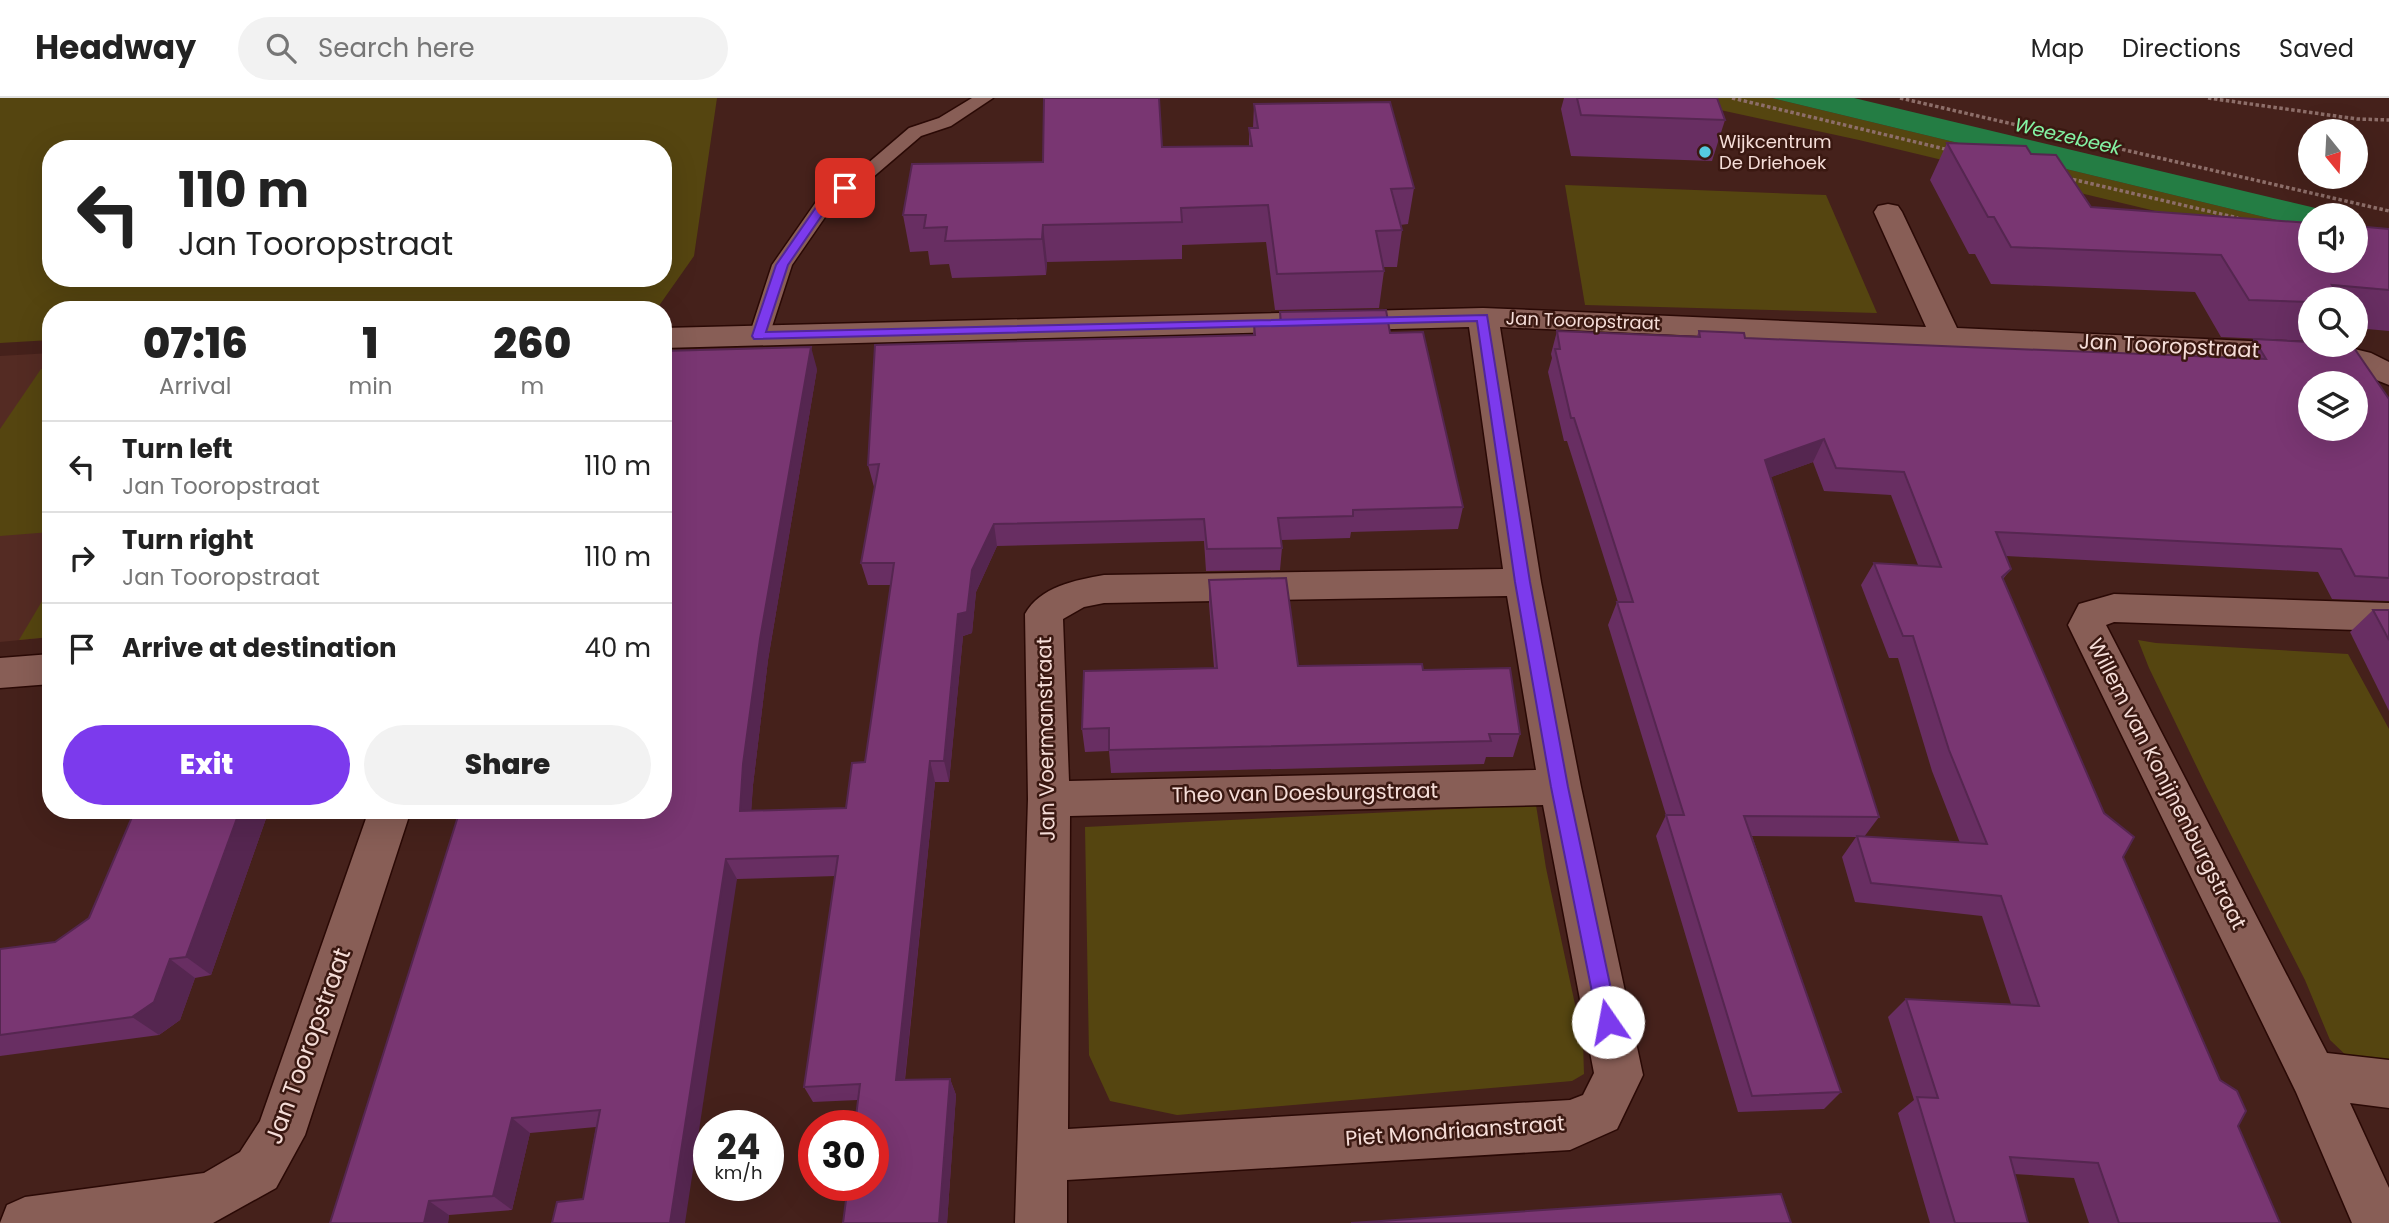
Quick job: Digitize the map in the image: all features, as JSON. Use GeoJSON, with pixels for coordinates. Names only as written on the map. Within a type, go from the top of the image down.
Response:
{"type":"FeatureCollection","features":[{"type":"Feature","properties":{"kind":"street"},"geometry":{"type":"LineString","coordinates":[[1888,212],[1945,335]]}},
{"type":"Feature","properties":{"kind":"street","name":"Jan Tooropstraat"},"geometry":{"type":"LineString","coordinates":[[672,338],[1483,317],[2336,354],[2360,360],[2389,375]]}},
{"type":"Feature","properties":{"kind":"street","name":"Piet Mondriaanstraat"},"geometry":{"type":"LineString","coordinates":[[1042,1156],[1570,1125],[1600,1112],[1619,1075],[1560,787],[1523,582],[1483,317]]}},
{"type":"Feature","properties":{"kind":"street","name":"Jan Voermanstraat"},"geometry":{"type":"LineString","coordinates":[[1041,1223],[1049,799],[1044,614],[1055,603],[1074,594],[1104,589],[1523,582]]}},
{"type":"Feature","properties":{"kind":"street","name":"Willem van Konijnenburgstraat"},"geometry":{"type":"LineString","coordinates":[[2378,1223],[2313,1075],[2087,625],[2092,614],[2114,608],[2389,617]]}},
{"type":"Feature","properties":{"kind":"street","name":"Theo van Doesburgstraat"},"geometry":{"type":"LineString","coordinates":[[1049,799],[1560,787]]}},
{"type":"Feature","properties":{"kind":"street","name":"Jan Tooropstraat"},"geometry":{"type":"LineString","coordinates":[[25,1223],[211,1198],[258,1170],[280,1135],[387,819]]}},
{"type":"Feature","properties":{"kind":"street"},"geometry":{"type":"LineString","coordinates":[[2313,1075],[2389,1084]]}},
{"type":"Feature","properties":{"kind":"lane"},"geometry":{"type":"LineString","coordinates":[[759,336],[782,265],[825,203],[866,174],[915,132],[945,122],[984,98]]}},
{"type":"Feature","properties":{"kind":"path"},"geometry":{"type":"LineString","coordinates":[[1732,98],[1954,151]]}},
{"type":"Feature","properties":{"kind":"path"},"geometry":{"type":"LineString","coordinates":[[1900,98],[2388,211]]}},
{"type":"Feature","properties":{"kind":"path"},"geometry":{"type":"LineString","coordinates":[[2208,98],[2389,120]]}},
{"type":"Feature","properties":{"kind":"path"},"geometry":{"type":"LineString","coordinates":[[2063,177],[2247,220]]}},
{"type":"Feature","properties":{"kind":"shaded area"},"geometry":{"type":"Polygon","coordinates":[[[0,98],[717,98],[694,256],[662,301],[42,301],[42,341],[0,343],[0,98]]]}},
{"type":"Feature","properties":{"kind":"shaded area"},"geometry":{"type":"Polygon","coordinates":[[[1665,98],[1772,98],[2298,225],[2298,245],[1859,140],[1665,98]]]}},
{"type":"Feature","properties":{"kind":"shaded area"},"geometry":{"type":"Polygon","coordinates":[[[1772,98],[1854,98],[2298,204],[2298,225],[1772,98]]]}},
{"type":"Feature","properties":{"kind":"shaded area"},"geometry":{"type":"Polygon","coordinates":[[[1565,185],[1826,195],[1877,313],[1585,305],[1565,185]]]}},
{"type":"Feature","properties":{"kind":"shaded area"},"geometry":{"type":"Polygon","coordinates":[[[42,354],[42,638],[0,642],[0,356],[42,354]]]}},
{"type":"Feature","properties":{"kind":"shaded area"},"geometry":{"type":"Polygon","coordinates":[[[41,369],[42,533],[0,536],[0,429],[41,369]]]}},
{"type":"Feature","properties":{"kind":"shaded area"},"geometry":{"type":"Polygon","coordinates":[[[42,601],[42,638],[19,640],[42,601]]]}},
{"type":"Feature","properties":{"kind":"shaded area"},"geometry":{"type":"Polygon","coordinates":[[[2138,640],[2348,654],[2389,729],[2389,1064],[2352,1061],[2330,1040],[2305,980],[2207,788],[2138,640]]]}},
{"type":"Feature","properties":{"kind":"shaded area"},"geometry":{"type":"Polygon","coordinates":[[[1536,805],[1546,868],[1583,1042],[1584,1074],[1572,1081],[1177,1115],[1110,1101],[1089,1055],[1085,827],[1536,805]]]}},
{"type":"Feature","properties":{"kind":"building"},"geometry":{"type":"Polygon","coordinates":[[[1044,98],[1159,98],[1162,147],[1252,146],[1249,128],[1258,128],[1254,104],[1390,102],[1414,188],[1391,189],[1402,230],[1376,231],[1384,271],[1277,274],[1268,205],[1181,208],[1182,222],[1043,225],[1042,239],[945,241],[947,227],[924,228],[926,215],[903,215],[912,164],[1043,162],[1044,98]]]}},
{"type":"Feature","properties":{"kind":"building"},"geometry":{"type":"Polygon","coordinates":[[[1577,98],[1717,98],[1725,120],[1581,115],[1577,98]]]}},
{"type":"Feature","properties":{"kind":"building"},"geometry":{"type":"Polygon","coordinates":[[[1947,143],[2026,146],[2031,154],[2056,155],[2091,207],[2298,222],[2298,273],[2368,273],[2368,227],[2389,229],[2389,290],[2332,285],[2333,287],[2298,287],[2298,302],[2249,300],[2221,255],[2011,247],[1994,217],[1988,217],[1947,143]]]}},
{"type":"Feature","properties":{"kind":"building"},"geometry":{"type":"Polygon","coordinates":[[[1386,310],[1390,333],[1423,332],[1463,507],[1353,510],[1353,516],[1278,518],[1282,548],[1207,549],[1204,519],[994,524],[972,570],[967,612],[958,614],[944,761],[930,761],[896,1080],[950,1079],[939,1223],[843,1223],[846,1201],[889,1201],[889,1110],[857,1110],[860,1084],[804,1087],[838,856],[726,859],[670,1223],[552,1223],[557,1202],[583,1199],[600,1110],[512,1118],[493,1196],[429,1201],[424,1223],[330,1223],[457,819],[672,819],[672,351],[811,347],[760,639],[743,764],[740,811],[846,808],[852,763],[865,762],[894,563],[861,563],[879,464],[868,465],[875,345],[1255,335],[1254,324],[1281,323],[1280,312],[1386,310]]]}},
{"type":"Feature","properties":{"kind":"building"},"geometry":{"type":"Polygon","coordinates":[[[1557,331],[1700,337],[1699,331],[1744,333],[1745,338],[2266,359],[2254,339],[2298,341],[2298,357],[2360,357],[2389,399],[2389,578],[2355,576],[2341,549],[1996,532],[2011,569],[2002,577],[2104,813],[2134,837],[2123,857],[2220,1080],[2237,1091],[2246,1111],[2238,1126],[2280,1223],[2119,1223],[2098,1163],[2010,1157],[2028,1223],[1955,1223],[1917,1097],[1938,1098],[1906,999],[2039,1006],[2001,896],[1871,883],[1857,836],[1987,844],[1949,750],[1913,636],[1903,636],[1874,563],[1941,567],[1904,472],[1836,468],[1824,439],[1765,460],[1879,817],[1744,816],[1841,1092],[1752,1096],[1666,815],[1684,815],[1617,602],[1633,602],[1574,418],[1571,418],[1555,349],[1560,349],[1557,331]]]}},
{"type":"Feature","properties":{"kind":"building"},"geometry":{"type":"Polygon","coordinates":[[[1286,578],[1298,666],[1422,664],[1423,670],[1510,668],[1520,734],[1489,734],[1491,741],[1109,750],[1109,728],[1082,729],[1084,671],[1217,668],[1209,580],[1286,578]]]}},
{"type":"Feature","properties":{"kind":"building"},"geometry":{"type":"Polygon","coordinates":[[[2373,610],[2389,610],[2389,640],[2373,610]]]}},
{"type":"Feature","properties":{"kind":"building"},"geometry":{"type":"Polygon","coordinates":[[[131,819],[237,819],[186,957],[170,959],[154,1002],[132,1017],[0,1035],[0,949],[55,942],[89,918],[131,819]]]}},
{"type":"Feature","properties":{"kind":"building"},"geometry":{"type":"Polygon","coordinates":[[[1781,1194],[1791,1223],[1351,1223],[1781,1194]]]}},
{"type":"Feature","properties":{"kind":"place","name":"Wijkcentrum De Driehoek"},"geometry":{"type":"Point","coordinates":[1705,152]}},
{"type":"Feature","properties":{"kind":"route"},"geometry":{"type":"LineString","coordinates":[[845,188],[825,203],[782,265],[759,336],[1483,317],[1523,582],[1560,787],[1608,1022]]}},
{"type":"Feature","properties":{"kind":"water label","name":"Weezebeek"},"geometry":{"type":"Point","coordinates":[2068,136]}}]}
